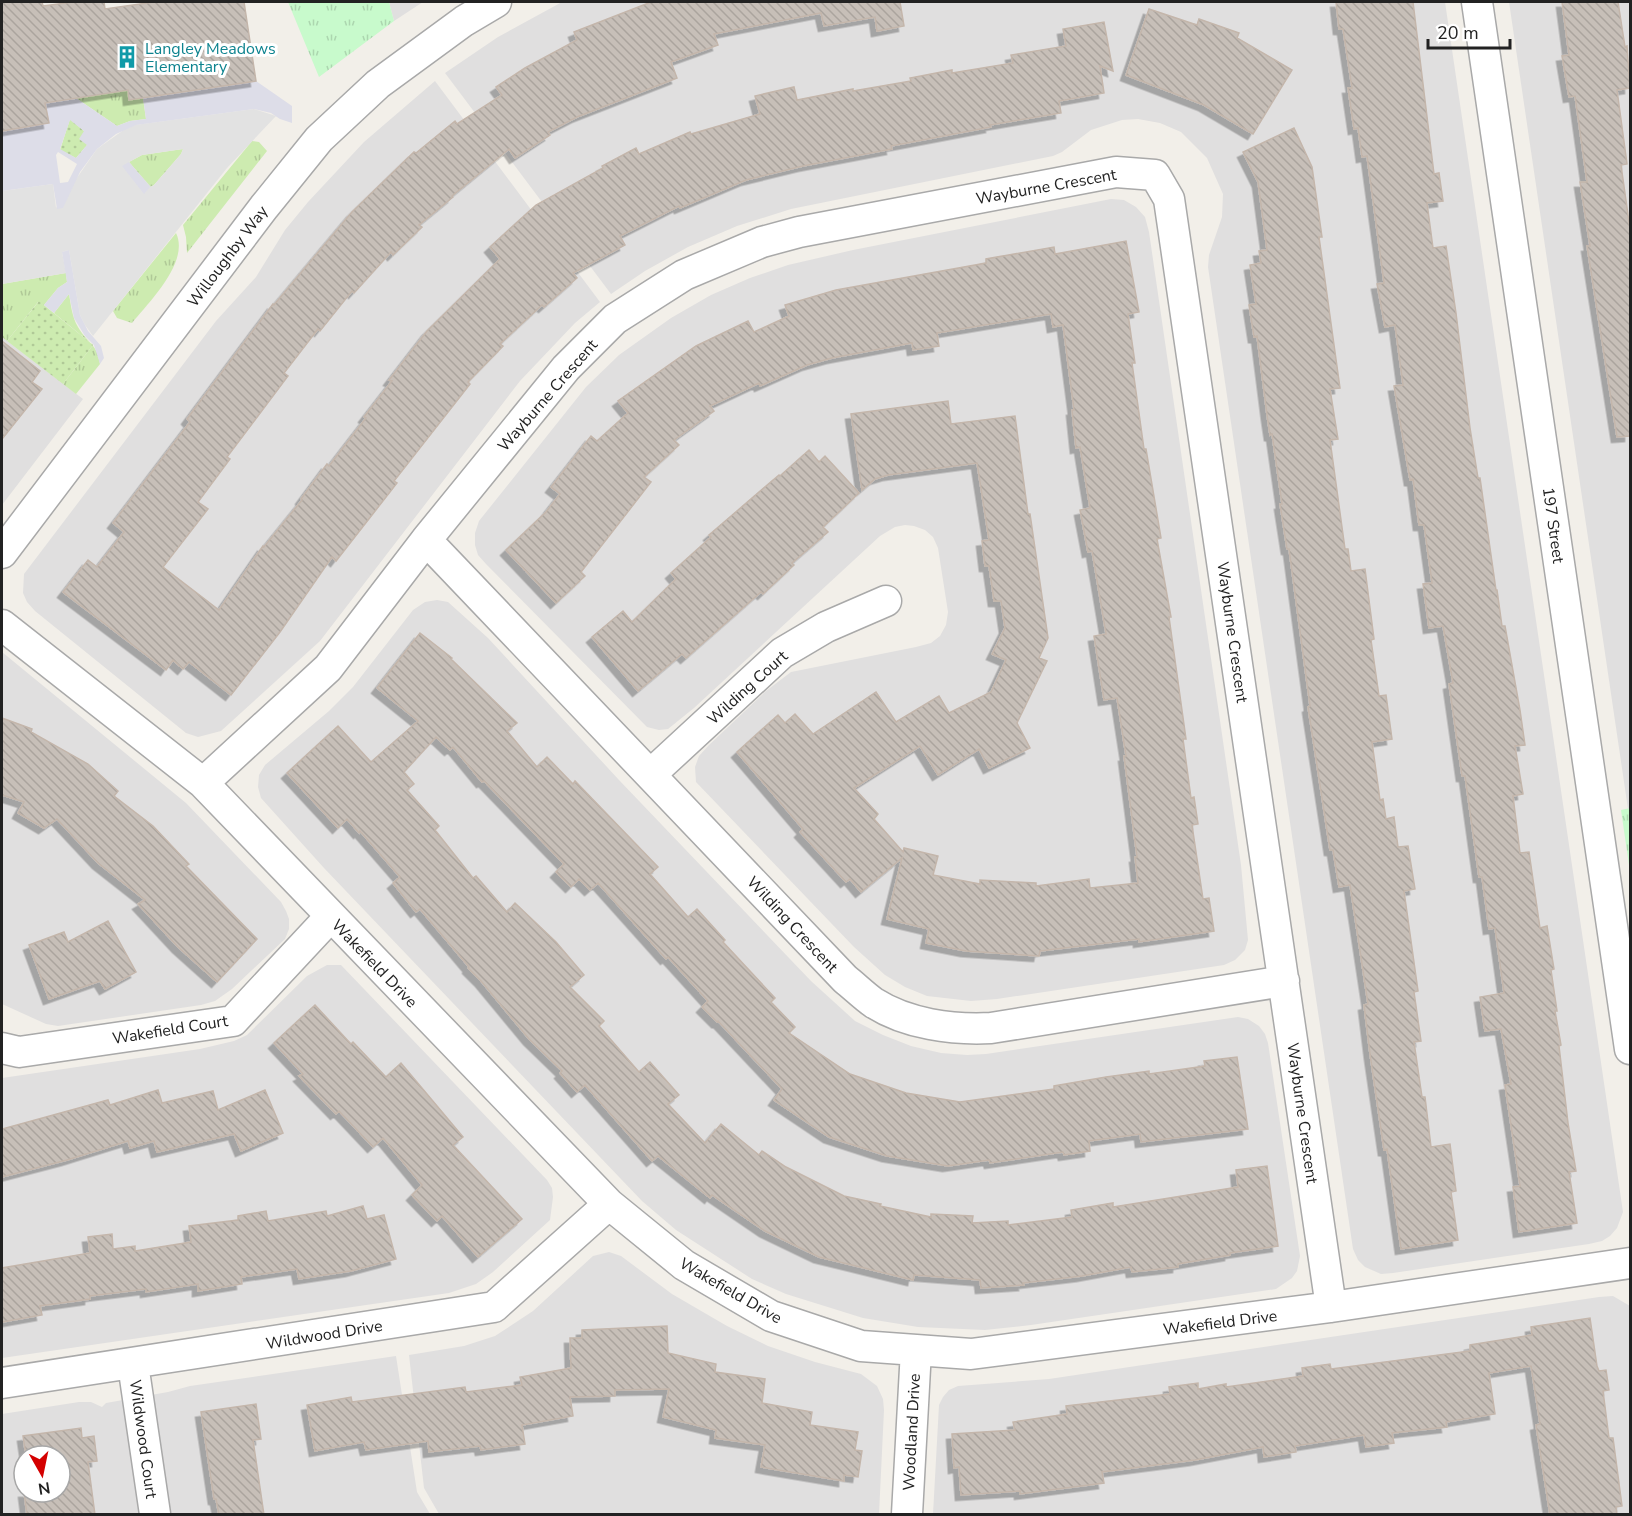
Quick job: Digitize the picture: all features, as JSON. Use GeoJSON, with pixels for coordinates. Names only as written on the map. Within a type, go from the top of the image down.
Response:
{"type":"FeatureCollection","features":[{"type":"Feature","properties":{"kind":"street","name":"Willoughby Way"},"geometry":{"type":"LineString","coordinates":[[2,554],[264,207],[319,139],[378,84],[464,21],[496,2]]}},
{"type":"Feature","properties":{"kind":"street","name":"197 Street"},"geometry":{"type":"LineString","coordinates":[[1477,2],[1630,1049]]}},
{"type":"Feature","properties":{"kind":"street","name":"Wayburne Crescent"},"geometry":{"type":"LineString","coordinates":[[203,783],[328,668],[426,540],[566,368],[615,319],[684,275],[736,252],[799,232],[1116,172],[1155,175],[1168,200],[1331,1307]]}},
{"type":"Feature","properties":{"kind":"street","name":"Wilding Crescent"},"geometry":{"type":"LineString","coordinates":[[426,540],[845,979],[874,1003],[907,1018],[944,1026],[967,1029],[991,1028],[1284,981]]}},
{"type":"Feature","properties":{"kind":"street","name":"Wilding Court"},"geometry":{"type":"LineString","coordinates":[[651,774],[782,653],[826,627],[886,601]]}},
{"type":"Feature","properties":{"kind":"street","name":"Wakefield Drive"},"geometry":{"type":"LineString","coordinates":[[2,625],[203,783],[609,1204],[684,1265],[771,1316],[861,1346],[971,1354],[1331,1307],[1630,1263]]}},
{"type":"Feature","properties":{"kind":"street","name":"Wakefield Court"},"geometry":{"type":"LineString","coordinates":[[2,1048],[19,1052],[233,1021],[330,917]]}},
{"type":"Feature","properties":{"kind":"street","name":"Wildwood Drive"},"geometry":{"type":"LineString","coordinates":[[2,1383],[494,1307],[609,1204]]}},
{"type":"Feature","properties":{"kind":"street","name":"Woodland Drive"},"geometry":{"type":"LineString","coordinates":[[907,1515],[916,1350]]}},
{"type":"Feature","properties":{"kind":"street","name":"Wildwood Court"},"geometry":{"type":"LineString","coordinates":[[133,1364],[155,1515]]}},
{"type":"Feature","properties":{"kind":"shaded area"},"geometry":{"type":"Polygon","coordinates":[[[389,2],[423,2],[394,21],[389,2]]]}},
{"type":"Feature","properties":{"kind":"shaded area"},"geometry":{"type":"Polygon","coordinates":[[[562,2],[1445,2],[1623,1212],[1617,1228],[1610,1236],[1602,1241],[1589,1244],[1381,1274],[1365,1267],[1358,1260],[1353,1249],[1208,267],[1209,255],[1222,217],[1223,194],[1207,158],[1181,132],[1160,123],[1138,119],[1122,120],[1091,130],[1053,156],[791,209],[737,226],[688,247],[645,271],[611,294],[445,73],[498,37],[562,2]]]}},
{"type":"Feature","properties":{"kind":"shaded area"},"geometry":{"type":"Polygon","coordinates":[[[1509,2],[1630,2],[1630,808],[1628,809],[1509,2]]]}},
{"type":"Feature","properties":{"kind":"shaded area"},"geometry":{"type":"Polygon","coordinates":[[[256,81],[292,106],[292,123],[271,113],[254,109],[136,125],[116,134],[97,149],[80,172],[63,208],[57,209],[53,184],[2,191],[2,131],[48,123],[45,102],[76,98],[117,126],[130,121],[146,119],[143,98],[256,81]],[[70,120],[60,149],[76,158],[87,145],[79,139],[84,131],[70,120]],[[58,152],[56,155],[60,183],[68,182],[77,164],[58,152]]]}},
{"type":"Feature","properties":{"kind":"shaded area"},"geometry":{"type":"Polygon","coordinates":[[[435,81],[600,302],[575,323],[520,381],[320,641],[221,731],[198,737],[186,733],[35,611],[23,593],[24,574],[216,321],[256,277],[285,230],[308,202],[364,142],[435,81]]]}},
{"type":"Feature","properties":{"kind":"shaded area"},"geometry":{"type":"Polygon","coordinates":[[[254,109],[276,116],[227,168],[93,336],[80,315],[69,250],[62,252],[66,273],[2,284],[2,191],[53,184],[56,208],[97,149],[125,129],[135,125],[254,109]],[[183,149],[142,155],[129,162],[151,187],[183,149]]]}},
{"type":"Feature","properties":{"kind":"shaded area"},"geometry":{"type":"Polygon","coordinates":[[[129,162],[150,187],[144,194],[122,166],[129,162]]]}},
{"type":"Feature","properties":{"kind":"shaded area"},"geometry":{"type":"Polygon","coordinates":[[[1111,199],[1124,200],[1136,207],[1145,217],[1149,232],[1241,865],[1248,940],[1245,950],[1235,960],[1224,965],[997,999],[971,1001],[927,996],[885,975],[854,947],[696,782],[695,767],[699,756],[709,745],[766,691],[791,672],[916,647],[931,643],[940,636],[946,625],[948,612],[938,548],[933,537],[925,530],[905,525],[895,527],[880,536],[694,708],[668,729],[659,730],[647,727],[486,564],[478,555],[475,533],[479,521],[586,387],[619,355],[671,318],[711,295],[788,265],[1111,199]]]}},
{"type":"Feature","properties":{"kind":"shaded area"},"geometry":{"type":"Polygon","coordinates":[[[69,250],[80,315],[88,331],[101,346],[104,358],[100,364],[94,345],[85,336],[74,318],[69,294],[54,313],[44,305],[58,288],[67,282],[62,252],[69,250]]]}},
{"type":"Feature","properties":{"kind":"shaded area"},"geometry":{"type":"Polygon","coordinates":[[[2,337],[83,399],[2,505],[2,337]]]}},
{"type":"Feature","properties":{"kind":"shaded area"},"geometry":{"type":"Polygon","coordinates":[[[437,600],[448,602],[488,638],[619,780],[811,981],[855,1021],[911,1046],[941,1053],[967,1055],[1238,1017],[1248,1019],[1259,1026],[1268,1043],[1300,1256],[1297,1271],[1292,1278],[1276,1289],[1031,1325],[985,1330],[918,1327],[863,1318],[786,1294],[752,1279],[676,1230],[642,1201],[324,868],[261,798],[258,787],[259,775],[265,765],[329,711],[353,687],[413,610],[425,602],[437,600]]]}},
{"type":"Feature","properties":{"kind":"shaded area"},"geometry":{"type":"Polygon","coordinates":[[[2,652],[186,803],[281,902],[289,919],[289,929],[285,939],[232,989],[215,1001],[58,1026],[46,1024],[2,1004],[2,652]]]}},
{"type":"Feature","properties":{"kind":"shaded area"},"geometry":{"type":"Polygon","coordinates":[[[327,965],[341,965],[547,1180],[552,1188],[553,1197],[550,1220],[493,1272],[476,1284],[449,1293],[2,1358],[2,1078],[200,1049],[234,1041],[247,1035],[307,976],[327,965]]]}},
{"type":"Feature","properties":{"kind":"shaded area"},"geometry":{"type":"Polygon","coordinates":[[[609,1252],[621,1256],[672,1294],[727,1326],[768,1346],[861,1374],[877,1386],[883,1399],[884,1410],[879,1514],[439,1514],[424,1488],[409,1355],[464,1346],[495,1336],[533,1311],[593,1256],[609,1252]]]}},
{"type":"Feature","properties":{"kind":"shaded area"},"geometry":{"type":"Polygon","coordinates":[[[1613,1296],[1630,1306],[1630,1514],[933,1514],[939,1405],[949,1390],[958,1386],[1049,1379],[1613,1296]]]}},
{"type":"Feature","properties":{"kind":"shaded area"},"geometry":{"type":"Polygon","coordinates":[[[396,1356],[417,1492],[430,1514],[2,1514],[2,1414],[79,1402],[91,1402],[102,1407],[106,1403],[190,1386],[396,1356]]]}},
{"type":"Feature","properties":{"kind":"green space"},"geometry":{"type":"Polygon","coordinates":[[[288,2],[389,2],[394,21],[319,77],[288,2]]]}},
{"type":"Feature","properties":{"kind":"green space"},"geometry":{"type":"Polygon","coordinates":[[[128,90],[130,100],[143,98],[146,119],[130,121],[117,126],[76,98],[128,90]]]}},
{"type":"Feature","properties":{"kind":"green space"},"geometry":{"type":"Polygon","coordinates":[[[70,119],[84,131],[87,145],[76,158],[60,150],[70,119]]]}},
{"type":"Feature","properties":{"kind":"green space"},"geometry":{"type":"Polygon","coordinates":[[[252,141],[259,142],[267,151],[187,253],[183,225],[252,141]]]}},
{"type":"Feature","properties":{"kind":"green space"},"geometry":{"type":"Polygon","coordinates":[[[183,149],[150,187],[129,162],[142,155],[183,149]]]}},
{"type":"Feature","properties":{"kind":"green space"},"geometry":{"type":"Polygon","coordinates":[[[176,233],[179,244],[177,256],[166,281],[132,323],[117,318],[113,311],[176,233]]]}},
{"type":"Feature","properties":{"kind":"green space"},"geometry":{"type":"Polygon","coordinates":[[[66,273],[67,282],[58,288],[44,305],[38,302],[7,341],[2,337],[2,284],[66,273]]]}},
{"type":"Feature","properties":{"kind":"green space"},"geometry":{"type":"Polygon","coordinates":[[[69,294],[76,323],[91,343],[54,313],[69,294]]]}},
{"type":"Feature","properties":{"kind":"green space"},"geometry":{"type":"Polygon","coordinates":[[[39,301],[93,345],[63,384],[7,341],[39,301]]]}},
{"type":"Feature","properties":{"kind":"green space"},"geometry":{"type":"Polygon","coordinates":[[[93,345],[100,364],[76,394],[63,384],[93,345]]]}},
{"type":"Feature","properties":{"kind":"green space"},"geometry":{"type":"Polygon","coordinates":[[[1630,808],[1630,872],[1621,810],[1630,808]]]}},
{"type":"Feature","properties":{"kind":"building","name":"Langley Meadows Elementary"},"geometry":{"type":"Polygon","coordinates":[[[2,2],[42,2],[43,6],[73,2],[104,2],[105,9],[154,2],[244,2],[256,81],[129,100],[128,90],[45,103],[49,123],[2,131],[2,2]]]}},
{"type":"Feature","properties":{"kind":"building"},"geometry":{"type":"Polygon","coordinates":[[[651,2],[900,2],[904,26],[877,31],[875,17],[824,26],[821,13],[714,34],[718,45],[671,62],[677,78],[577,117],[548,132],[550,135],[515,158],[509,149],[419,225],[422,227],[393,255],[391,252],[354,293],[352,291],[320,331],[318,329],[284,373],[288,376],[227,457],[230,459],[198,502],[208,509],[163,567],[219,610],[263,546],[366,418],[364,417],[392,381],[389,380],[427,331],[500,259],[490,247],[536,205],[636,148],[639,154],[690,132],[691,134],[760,114],[755,96],[794,87],[797,100],[911,81],[910,78],[952,70],[952,73],[1013,63],[1011,55],[1066,46],[1063,29],[1104,22],[1113,71],[1100,66],[1104,93],[1059,101],[1061,113],[891,146],[892,149],[803,166],[746,180],[680,208],[679,206],[620,236],[625,245],[573,273],[577,278],[544,307],[542,305],[500,344],[503,346],[468,382],[470,384],[394,481],[397,483],[336,561],[332,557],[280,632],[231,695],[189,662],[183,669],[173,660],[166,670],[63,592],[88,560],[97,567],[124,532],[113,523],[190,422],[187,419],[273,304],[352,212],[414,152],[416,153],[455,121],[457,124],[502,95],[496,87],[525,68],[577,40],[574,32],[651,2]]]}},
{"type":"Feature","properties":{"kind":"building"},"geometry":{"type":"Polygon","coordinates":[[[1336,2],[1413,2],[1434,174],[1439,173],[1443,201],[1427,203],[1433,248],[1446,246],[1470,428],[1478,478],[1480,478],[1502,626],[1505,626],[1520,710],[1525,745],[1515,746],[1523,794],[1513,796],[1520,853],[1529,852],[1540,928],[1547,926],[1554,969],[1551,970],[1557,1011],[1555,1011],[1576,1171],[1569,1172],[1577,1223],[1519,1232],[1513,1187],[1520,1186],[1505,1085],[1511,1084],[1501,1029],[1485,1031],[1480,997],[1504,993],[1495,928],[1489,929],[1482,877],[1479,877],[1465,776],[1462,776],[1449,684],[1453,683],[1443,626],[1429,628],[1423,584],[1432,583],[1424,525],[1419,525],[1413,479],[1410,480],[1394,386],[1403,385],[1395,325],[1385,327],[1377,284],[1384,283],[1367,156],[1362,157],[1358,128],[1354,129],[1348,88],[1352,88],[1343,29],[1339,29],[1336,2]]]}},
{"type":"Feature","properties":{"kind":"building"},"geometry":{"type":"Polygon","coordinates":[[[1562,2],[1618,2],[1625,47],[1627,46],[1630,88],[1617,90],[1627,164],[1621,165],[1630,229],[1630,436],[1617,437],[1587,246],[1590,246],[1580,182],[1587,182],[1575,96],[1569,97],[1562,56],[1569,55],[1562,2]]]}},
{"type":"Feature","properties":{"kind":"building"},"geometry":{"type":"Polygon","coordinates":[[[1149,9],[1197,25],[1199,19],[1239,33],[1237,38],[1292,70],[1253,134],[1204,105],[1126,75],[1149,9]]]}},
{"type":"Feature","properties":{"kind":"building"},"geometry":{"type":"Polygon","coordinates":[[[1294,128],[1312,167],[1322,237],[1319,237],[1340,388],[1330,389],[1338,439],[1330,440],[1345,549],[1348,549],[1351,571],[1365,569],[1374,639],[1371,640],[1379,696],[1386,695],[1392,739],[1372,742],[1380,800],[1383,799],[1386,819],[1394,817],[1398,847],[1408,846],[1415,889],[1404,891],[1418,991],[1414,992],[1421,1041],[1414,1042],[1422,1097],[1425,1097],[1431,1147],[1450,1144],[1456,1191],[1451,1192],[1458,1240],[1401,1249],[1387,1149],[1384,1150],[1370,1054],[1364,1005],[1368,1004],[1350,885],[1339,887],[1333,850],[1330,850],[1308,707],[1310,706],[1272,434],[1270,435],[1257,336],[1254,337],[1249,305],[1256,304],[1250,265],[1261,263],[1259,251],[1267,250],[1258,182],[1243,152],[1294,128]]]}},
{"type":"Feature","properties":{"kind":"building"},"geometry":{"type":"Polygon","coordinates":[[[1126,241],[1139,312],[1128,314],[1135,363],[1132,363],[1144,449],[1146,449],[1161,538],[1157,539],[1171,617],[1169,617],[1186,739],[1183,739],[1191,798],[1194,797],[1198,824],[1192,825],[1203,899],[1209,898],[1214,931],[1139,942],[1139,939],[1040,951],[1039,956],[966,951],[926,943],[929,929],[887,919],[902,858],[861,892],[850,879],[846,882],[800,832],[803,829],[737,752],[778,715],[785,723],[795,714],[813,734],[876,692],[896,722],[939,696],[949,713],[991,692],[1006,660],[992,654],[1005,628],[1001,601],[994,601],[989,566],[985,566],[982,541],[989,540],[977,463],[888,475],[875,479],[862,490],[851,414],[948,401],[951,424],[1015,416],[1048,638],[1039,658],[1047,661],[1017,723],[1030,748],[989,768],[979,749],[938,775],[920,746],[854,788],[878,814],[874,819],[903,852],[904,848],[938,856],[933,875],[980,884],[980,880],[1036,883],[1036,886],[1089,879],[1090,888],[1138,883],[1135,857],[1137,857],[1124,756],[1126,756],[1117,698],[1104,700],[1094,636],[1106,634],[1092,551],[1088,552],[1080,510],[1090,508],[1080,447],[1076,448],[1072,410],[1074,410],[1063,325],[1053,327],[1051,314],[937,333],[939,346],[913,350],[912,343],[832,358],[807,365],[760,386],[759,383],[710,406],[714,411],[674,440],[679,445],[644,477],[651,482],[581,572],[585,576],[556,603],[506,550],[546,512],[560,494],[551,487],[591,436],[597,441],[628,413],[618,401],[696,346],[748,321],[754,332],[789,316],[785,305],[836,290],[986,263],[986,259],[1054,247],[1055,254],[1126,241]]]}},
{"type":"Feature","properties":{"kind":"building"},"geometry":{"type":"Polygon","coordinates":[[[2,341],[40,371],[32,382],[42,389],[2,439],[2,341]]]}},
{"type":"Feature","properties":{"kind":"building"},"geometry":{"type":"Polygon","coordinates":[[[809,450],[819,462],[825,456],[859,493],[823,527],[828,532],[792,563],[794,565],[763,594],[761,592],[686,658],[682,654],[638,691],[592,637],[623,611],[632,622],[676,579],[671,573],[711,537],[709,535],[809,450]]]}},
{"type":"Feature","properties":{"kind":"building"},"geometry":{"type":"Polygon","coordinates":[[[420,633],[452,658],[517,723],[507,731],[537,767],[547,757],[573,784],[575,781],[658,867],[650,874],[688,917],[697,909],[725,940],[723,942],[775,998],[771,1002],[795,1027],[789,1033],[850,1074],[906,1093],[960,1102],[1054,1089],[1054,1086],[1106,1077],[1205,1066],[1204,1061],[1237,1057],[1248,1129],[1141,1142],[1140,1134],[1089,1141],[1090,1151],[1064,1155],[1063,1152],[990,1163],[989,1160],[948,1166],[887,1156],[829,1137],[774,1100],[782,1089],[702,1007],[708,1001],[668,957],[666,959],[598,883],[590,890],[579,879],[571,887],[556,872],[564,864],[484,781],[482,782],[453,747],[450,750],[436,737],[404,772],[414,784],[407,790],[439,826],[435,830],[473,878],[476,876],[507,912],[515,903],[556,942],[584,975],[570,987],[604,1021],[599,1026],[639,1072],[650,1062],[679,1095],[668,1104],[705,1143],[721,1124],[759,1155],[762,1151],[786,1167],[844,1196],[931,1217],[931,1214],[973,1216],[972,1223],[1008,1221],[1008,1225],[1072,1217],[1071,1210],[1113,1203],[1113,1207],[1238,1187],[1236,1170],[1267,1166],[1278,1246],[1230,1253],[1230,1255],[1178,1264],[1178,1267],[1132,1272],[1131,1267],[1023,1283],[1024,1285],[981,1288],[980,1280],[914,1275],[913,1280],[819,1257],[765,1231],[712,1195],[710,1198],[658,1156],[652,1161],[585,1085],[577,1092],[560,1073],[562,1071],[529,1039],[420,909],[416,912],[393,883],[400,877],[360,831],[359,833],[347,819],[338,828],[287,773],[338,726],[371,762],[418,721],[377,688],[420,633]]]}},
{"type":"Feature","properties":{"kind":"building"},"geometry":{"type":"Polygon","coordinates":[[[2,718],[32,729],[31,732],[88,764],[118,791],[114,796],[153,826],[189,864],[186,866],[257,939],[217,982],[178,947],[138,904],[145,900],[98,863],[57,819],[44,828],[18,813],[24,802],[2,795],[2,718]]]}},
{"type":"Feature","properties":{"kind":"building"},"geometry":{"type":"Polygon","coordinates":[[[108,921],[136,972],[105,989],[100,981],[49,999],[29,945],[64,932],[68,942],[108,921]]]}},
{"type":"Feature","properties":{"kind":"building"},"geometry":{"type":"Polygon","coordinates":[[[315,1005],[386,1077],[401,1063],[463,1137],[453,1145],[522,1219],[478,1257],[442,1216],[437,1221],[412,1195],[422,1185],[383,1138],[373,1147],[339,1111],[336,1114],[299,1076],[303,1074],[274,1043],[315,1005]]]}},
{"type":"Feature","properties":{"kind":"building"},"geometry":{"type":"Polygon","coordinates":[[[158,1090],[162,1103],[213,1091],[218,1110],[265,1090],[283,1133],[241,1151],[234,1134],[157,1152],[154,1141],[130,1148],[128,1141],[2,1177],[2,1129],[108,1100],[110,1105],[158,1090]]]}},
{"type":"Feature","properties":{"kind":"building"},"geometry":{"type":"Polygon","coordinates":[[[363,1206],[367,1219],[384,1215],[396,1259],[351,1271],[299,1279],[297,1269],[241,1277],[242,1284],[198,1291],[198,1284],[146,1292],[146,1289],[90,1296],[90,1299],[40,1306],[42,1315],[2,1322],[2,1268],[90,1253],[88,1237],[112,1234],[113,1249],[135,1246],[135,1251],[191,1242],[189,1226],[238,1220],[238,1216],[266,1211],[268,1221],[326,1211],[327,1216],[363,1206]]]}},
{"type":"Feature","properties":{"kind":"building"},"geometry":{"type":"Polygon","coordinates":[[[1590,1318],[1597,1366],[1599,1371],[1606,1370],[1609,1390],[1603,1391],[1609,1438],[1613,1438],[1622,1506],[1616,1507],[1617,1515],[1550,1515],[1536,1425],[1540,1424],[1531,1366],[1489,1373],[1495,1414],[1446,1422],[1447,1427],[1392,1433],[1394,1443],[1366,1447],[1364,1435],[1295,1446],[1296,1452],[1264,1457],[1263,1447],[1195,1460],[1102,1472],[1104,1483],[1020,1494],[1020,1491],[961,1495],[959,1467],[954,1468],[952,1434],[1015,1430],[1013,1422],[1067,1414],[1066,1406],[1170,1394],[1169,1387],[1198,1383],[1198,1389],[1303,1376],[1302,1368],[1330,1364],[1331,1369],[1470,1351],[1470,1345],[1532,1335],[1531,1327],[1590,1318]]]}},
{"type":"Feature","properties":{"kind":"building"},"geometry":{"type":"Polygon","coordinates":[[[667,1326],[668,1353],[716,1364],[715,1372],[765,1379],[762,1403],[812,1412],[810,1425],[858,1432],[855,1450],[862,1451],[858,1477],[844,1475],[844,1481],[761,1467],[765,1445],[715,1438],[716,1430],[663,1417],[669,1389],[615,1390],[615,1396],[570,1397],[573,1416],[522,1425],[525,1444],[481,1450],[480,1446],[429,1452],[428,1441],[366,1450],[364,1442],[315,1451],[307,1405],[351,1397],[352,1402],[465,1387],[466,1392],[522,1385],[520,1377],[571,1368],[570,1338],[582,1338],[582,1330],[667,1326]]]}},
{"type":"Feature","properties":{"kind":"building"},"geometry":{"type":"Polygon","coordinates":[[[256,1404],[261,1439],[253,1440],[264,1515],[219,1515],[216,1499],[214,1499],[201,1412],[256,1404]]]}},
{"type":"Feature","properties":{"kind":"building"},"geometry":{"type":"Polygon","coordinates":[[[81,1428],[82,1438],[94,1436],[97,1461],[88,1462],[95,1515],[27,1515],[26,1504],[72,1504],[72,1444],[24,1444],[23,1436],[81,1428]]]}},
{"type":"Feature","properties":{"kind":"place","name":"Langley Meadows Elementary"},"geometry":{"type":"Point","coordinates":[127,57]}}]}
